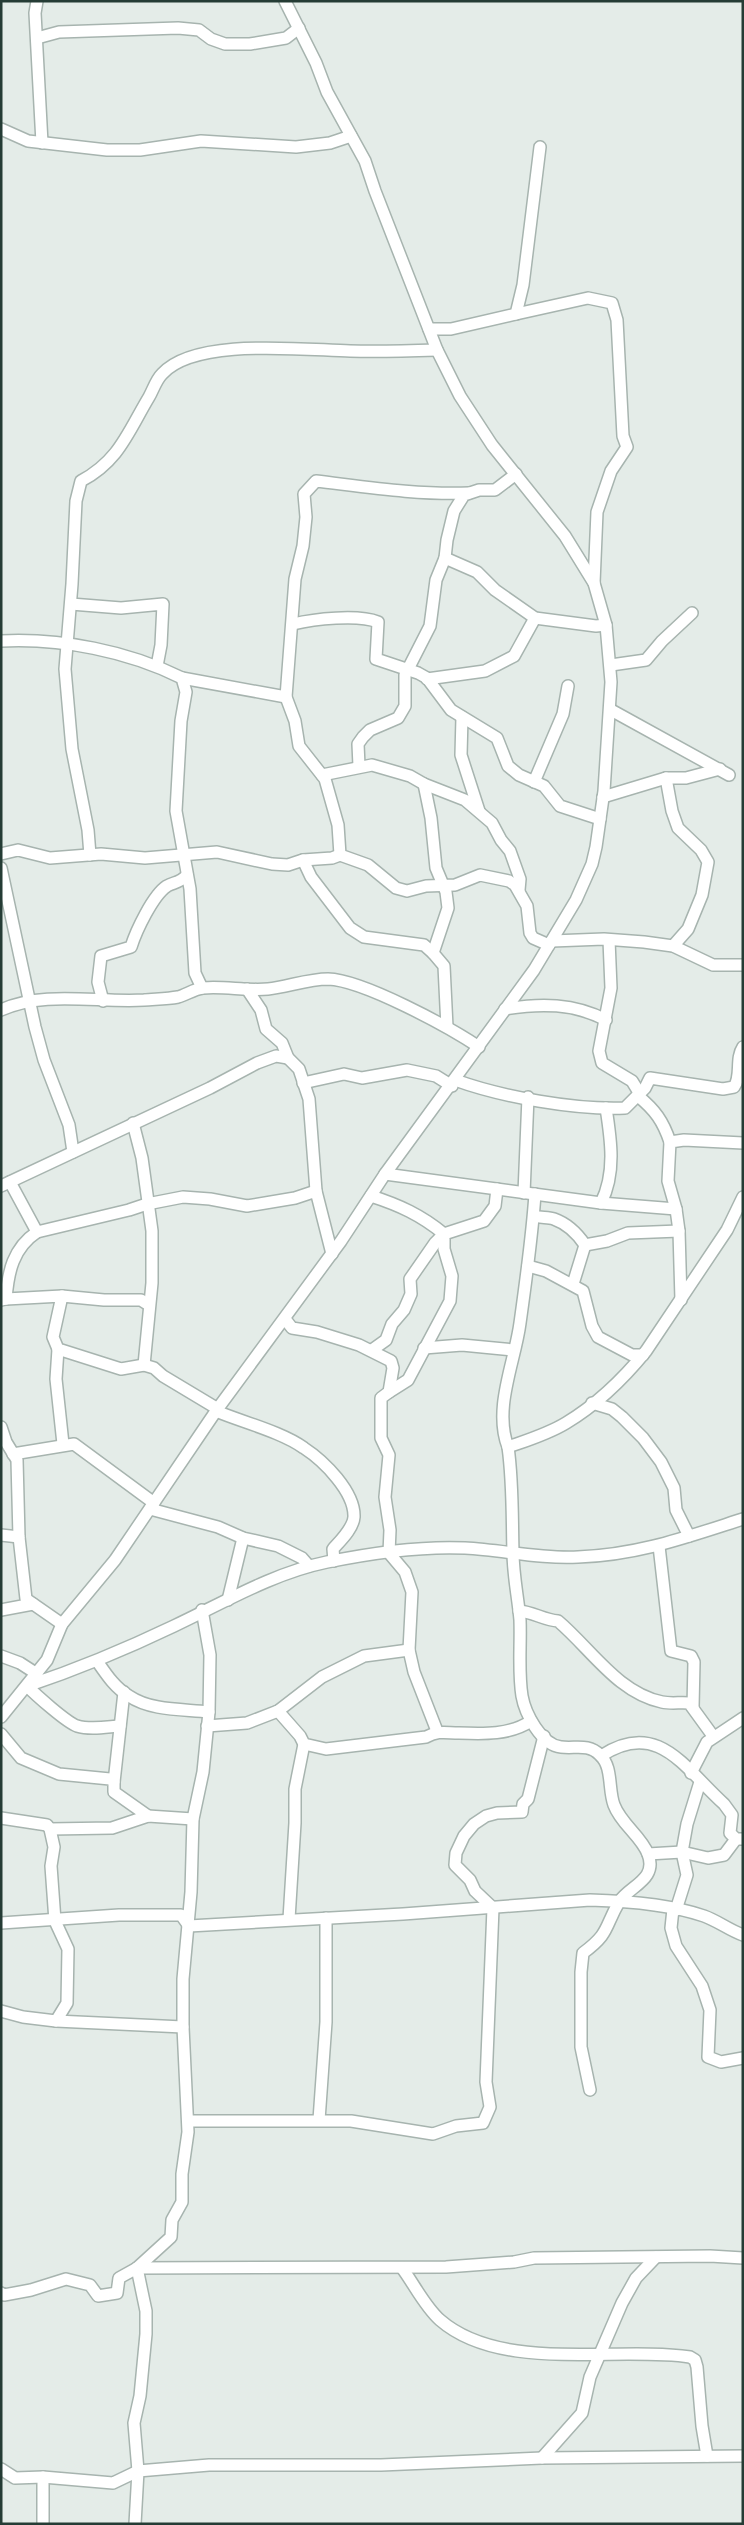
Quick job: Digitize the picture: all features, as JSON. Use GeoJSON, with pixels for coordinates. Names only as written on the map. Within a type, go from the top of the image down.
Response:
{"type":"FeatureCollection","features":[{"type":"Feature","properties":{"kind":"street"},"geometry":{"type":"LineString","coordinates":[[37,1],[35,12],[42,143]]}},
{"type":"Feature","properties":{"kind":"street"},"geometry":{"type":"LineString","coordinates":[[1,1717],[47,1660],[62,1624],[115,1560],[217,1410],[285,1320],[385,1174],[454,1083],[551,943],[576,900],[592,864],[600,819],[611,710],[611,665],[606,625],[594,583],[565,536],[477,425],[460,396],[437,350],[365,161],[327,92],[285,1]]}},
{"type":"Feature","properties":{"kind":"street"},"geometry":{"type":"LineString","coordinates":[[37,38],[59,32],[171,28],[199,30],[211,39],[225,44],[250,44],[286,38],[299,28]]}},
{"type":"Feature","properties":{"kind":"street"},"geometry":{"type":"LineString","coordinates":[[1,129],[28,141],[107,150],[140,150],[201,141],[226,145],[296,147],[330,143],[351,136]]}},
{"type":"Feature","properties":{"kind":"street"},"geometry":{"type":"LineString","coordinates":[[516,314],[523,286],[540,147]]}},
{"type":"Feature","properties":{"kind":"street"},"geometry":{"type":"LineString","coordinates":[[429,329],[451,329],[546,305],[588,298],[612,303],[617,320],[623,436],[627,447],[612,471],[597,512],[594,583]]}},
{"type":"Feature","properties":{"kind":"street"},"geometry":{"type":"LineString","coordinates":[[90,855],[88,830],[72,748],[65,669],[71,604],[76,501],[82,481],[112,460],[162,374],[178,363],[202,355],[239,348],[359,351],[437,350]]}},
{"type":"Feature","properties":{"kind":"street"},"geometry":{"type":"LineString","coordinates":[[340,855],[338,825],[322,775],[299,746],[295,721],[286,697],[288,648],[293,624],[295,579],[306,517],[304,494],[316,481],[413,492],[469,493],[495,490],[516,474]]}},
{"type":"Feature","properties":{"kind":"street"},"geometry":{"type":"LineString","coordinates":[[359,766],[358,744],[363,737],[370,730],[398,718],[405,706],[405,675],[430,626],[436,580],[446,558],[447,540],[454,511],[464,495],[469,493]]}},
{"type":"Feature","properties":{"kind":"street"},"geometry":{"type":"LineString","coordinates":[[446,558],[477,572],[495,590],[535,618],[596,626],[606,625]]}},
{"type":"Feature","properties":{"kind":"street"},"geometry":{"type":"LineString","coordinates":[[71,604],[121,608],[163,604],[161,645],[157,666]]}},
{"type":"Feature","properties":{"kind":"street"},"geometry":{"type":"LineString","coordinates":[[611,665],[646,660],[662,641],[692,613]]}},
{"type":"Feature","properties":{"kind":"street"},"geometry":{"type":"LineString","coordinates":[[293,624],[312,620],[367,618],[378,622],[376,659],[427,679],[451,710],[497,738],[508,766],[519,775],[544,786],[560,806],[600,819]]}},
{"type":"Feature","properties":{"kind":"street"},"geometry":{"type":"LineString","coordinates":[[427,679],[485,671],[514,656],[535,618]]}},
{"type":"Feature","properties":{"kind":"street"},"geometry":{"type":"LineString","coordinates":[[1,641],[68,645],[157,666],[182,678],[286,697]]}},
{"type":"Feature","properties":{"kind":"street"},"geometry":{"type":"LineString","coordinates":[[182,678],[186,692],[181,721],[176,811],[187,875],[194,933],[195,973],[202,988]]}},
{"type":"Feature","properties":{"kind":"street"},"geometry":{"type":"LineString","coordinates":[[534,782],[563,714],[568,686]]}},
{"type":"Feature","properties":{"kind":"street"},"geometry":{"type":"LineString","coordinates":[[603,797],[666,778],[686,778],[724,772],[611,710]]}},
{"type":"Feature","properties":{"kind":"street"},"geometry":{"type":"LineString","coordinates":[[462,717],[461,755],[479,811]]}},
{"type":"Feature","properties":{"kind":"street"},"geometry":{"type":"LineString","coordinates":[[322,775],[348,771],[359,766],[372,765],[410,776],[424,784],[465,800],[492,823],[501,840],[510,851],[520,879],[519,890]]}},
{"type":"Feature","properties":{"kind":"street"},"geometry":{"type":"LineString","coordinates":[[666,778],[672,811],[678,828],[701,850],[708,862],[702,895],[688,928],[673,946]]}},
{"type":"Feature","properties":{"kind":"street"},"geometry":{"type":"LineString","coordinates":[[424,784],[431,818],[436,868],[443,886],[448,908],[433,953]]}},
{"type":"Feature","properties":{"kind":"street"},"geometry":{"type":"LineString","coordinates":[[1,854],[18,850],[50,858],[101,854],[145,858],[216,852],[272,864],[288,865],[303,860],[332,858],[340,855],[368,865],[396,888],[407,891],[419,887],[455,885],[480,875],[502,878],[509,880],[519,890],[527,906],[530,933],[533,938],[551,943],[609,940],[673,946],[713,965],[743,965]]}},
{"type":"Feature","properties":{"kind":"street"},"geometry":{"type":"LineString","coordinates":[[303,860],[311,878],[350,928],[364,937],[424,945],[433,953],[444,966],[447,1027]]}},
{"type":"Feature","properties":{"kind":"street"},"geometry":{"type":"LineString","coordinates":[[1,868],[44,1060],[69,1125],[73,1152]]}},
{"type":"Feature","properties":{"kind":"street"},"geometry":{"type":"LineString","coordinates":[[103,1001],[98,982],[100,956],[131,947],[148,908],[165,888],[177,885],[187,875]]}},
{"type":"Feature","properties":{"kind":"street"},"geometry":{"type":"LineString","coordinates":[[609,940],[611,988],[599,1052],[602,1063],[632,1081],[639,1095],[655,1110],[664,1124],[670,1142],[668,1181],[676,1209],[679,1231],[681,1300]]}},
{"type":"Feature","properties":{"kind":"street"},"geometry":{"type":"LineString","coordinates":[[1,1010],[13,1005],[31,1002],[66,999],[103,1001],[179,996],[202,988],[267,989],[328,979],[356,986],[447,1027],[479,1047]]}},
{"type":"Feature","properties":{"kind":"street"},"geometry":{"type":"LineString","coordinates":[[247,989],[261,1010],[266,1029],[282,1043],[288,1058],[299,1069],[308,1099],[316,1191],[332,1254]]}},
{"type":"Feature","properties":{"kind":"street"},"geometry":{"type":"LineString","coordinates":[[505,1009],[526,1005],[569,1006],[588,1010],[606,1020]]}},
{"type":"Feature","properties":{"kind":"street"},"geometry":{"type":"LineString","coordinates":[[303,1083],[344,1074],[362,1078],[407,1070],[436,1076],[454,1083],[528,1098],[606,1108],[625,1108],[639,1095],[650,1078],[723,1089],[734,1087],[737,1083],[739,1056],[743,1048]]}},
{"type":"Feature","properties":{"kind":"street"},"geometry":{"type":"LineString","coordinates":[[37,1232],[6,1184],[210,1088],[257,1063],[276,1056],[288,1058]]}},
{"type":"Feature","properties":{"kind":"street"},"geometry":{"type":"LineString","coordinates":[[528,1098],[530,1194],[534,1216],[528,1266],[503,1418],[504,1437],[508,1447],[513,1554],[519,1611],[522,1696],[531,1722],[554,1746],[586,1747],[601,1756],[606,1764],[616,1810],[648,1854],[649,1867],[644,1880],[620,1901],[606,1932],[599,1941],[583,1953],[581,1972],[581,2047],[590,2090]]}},
{"type":"Feature","properties":{"kind":"street"},"geometry":{"type":"LineString","coordinates":[[601,1203],[611,1176],[611,1137],[606,1108]]}},
{"type":"Feature","properties":{"kind":"street"},"geometry":{"type":"LineString","coordinates":[[133,1123],[142,1158],[152,1231],[152,1283],[144,1365]]}},
{"type":"Feature","properties":{"kind":"street"},"geometry":{"type":"LineString","coordinates":[[670,1142],[684,1140],[743,1143]]}},
{"type":"Feature","properties":{"kind":"street"},"geometry":{"type":"LineString","coordinates":[[385,1174],[601,1203],[676,1209]]}},
{"type":"Feature","properties":{"kind":"street"},"geometry":{"type":"LineString","coordinates":[[372,1350],[386,1340],[392,1324],[404,1310],[411,1294],[410,1279],[435,1243],[444,1234],[484,1221],[495,1206],[497,1189]]}},
{"type":"Feature","properties":{"kind":"street"},"geometry":{"type":"LineString","coordinates":[[149,1305],[141,1300],[104,1300],[62,1296],[3,1298],[8,1274],[16,1253],[27,1239],[37,1232],[147,1204],[183,1197],[210,1199],[247,1206],[288,1199],[316,1191]]}},
{"type":"Feature","properties":{"kind":"street"},"geometry":{"type":"LineString","coordinates":[[371,1196],[407,1208],[425,1218],[444,1234],[444,1249],[452,1276],[450,1301],[408,1380],[381,1398],[380,1411],[382,1438],[388,1455],[386,1497],[390,1530],[389,1553],[405,1572],[412,1592],[409,1650],[414,1672],[437,1731]]}},
{"type":"Feature","properties":{"kind":"street"},"geometry":{"type":"LineString","coordinates":[[508,1447],[543,1435],[559,1427],[620,1380],[643,1355],[681,1300],[727,1230],[743,1197]]}},
{"type":"Feature","properties":{"kind":"street"},"geometry":{"type":"LineString","coordinates":[[534,1216],[542,1219],[552,1218],[575,1230],[585,1245]]}},
{"type":"Feature","properties":{"kind":"street"},"geometry":{"type":"LineString","coordinates":[[585,1245],[607,1241],[628,1233],[679,1231]]}},
{"type":"Feature","properties":{"kind":"street"},"geometry":{"type":"LineString","coordinates":[[573,1284],[585,1245]]}},
{"type":"Feature","properties":{"kind":"street"},"geometry":{"type":"LineString","coordinates":[[528,1266],[546,1271],[583,1291],[592,1326],[598,1338],[632,1355],[643,1355]]}},
{"type":"Feature","properties":{"kind":"street"},"geometry":{"type":"LineString","coordinates":[[62,1296],[53,1337],[58,1349],[56,1379],[63,1444]]}},
{"type":"Feature","properties":{"kind":"street"},"geometry":{"type":"LineString","coordinates":[[285,1320],[292,1328],[316,1332],[372,1350],[391,1361],[393,1368],[389,1392]]}},
{"type":"Feature","properties":{"kind":"street"},"geometry":{"type":"LineString","coordinates":[[424,1348],[462,1346],[514,1350]]}},
{"type":"Feature","properties":{"kind":"street"},"geometry":{"type":"LineString","coordinates":[[58,1349],[121,1369],[144,1365],[154,1368],[163,1376],[217,1410],[287,1438],[305,1448],[347,1490],[354,1518],[345,1536],[333,1549],[334,1561]]}},
{"type":"Feature","properties":{"kind":"street"},"geometry":{"type":"LineString","coordinates":[[592,1403],[612,1410],[622,1417],[643,1438],[661,1462],[674,1488],[676,1510],[689,1536]]}},
{"type":"Feature","properties":{"kind":"street"},"geometry":{"type":"LineString","coordinates":[[1,1427],[17,1460],[20,1537],[26,1599],[62,1624]]}},
{"type":"Feature","properties":{"kind":"street"},"geometry":{"type":"LineString","coordinates":[[13,1454],[63,1444],[74,1444],[152,1506],[218,1527],[243,1538],[289,1551],[302,1558],[309,1566]]}},
{"type":"Feature","properties":{"kind":"street"},"geometry":{"type":"LineString","coordinates":[[27,1686],[97,1661],[176,1626],[202,1610],[309,1566],[389,1553],[456,1548],[513,1554],[580,1557],[627,1553],[659,1546],[743,1519]]}},
{"type":"Feature","properties":{"kind":"street"},"geometry":{"type":"LineString","coordinates":[[1,1534],[20,1537]]}},
{"type":"Feature","properties":{"kind":"street"},"geometry":{"type":"LineString","coordinates":[[228,1600],[243,1538]]}},
{"type":"Feature","properties":{"kind":"street"},"geometry":{"type":"LineString","coordinates":[[659,1546],[671,1651],[691,1656],[694,1662],[693,1707]]}},
{"type":"Feature","properties":{"kind":"street"},"geometry":{"type":"LineString","coordinates":[[1,1610],[34,1604]]}},
{"type":"Feature","properties":{"kind":"street"},"geometry":{"type":"LineString","coordinates":[[1,2293],[4,2295],[31,2290],[66,2279],[90,2285],[98,2296],[118,2293],[119,2278],[138,2268],[171,2237],[172,2220],[182,2202],[182,2174],[188,2122],[183,2027],[183,1972],[189,1926],[193,1819],[203,1772],[209,1712],[210,1655],[202,1610]]}},
{"type":"Feature","properties":{"kind":"street"},"geometry":{"type":"LineString","coordinates":[[519,1611],[533,1612],[546,1620],[558,1621],[612,1676],[648,1698],[664,1702],[690,1703],[713,1736]]}},
{"type":"Feature","properties":{"kind":"street"},"geometry":{"type":"LineString","coordinates":[[207,1726],[248,1723],[278,1711],[322,1678],[364,1656],[409,1650]]}},
{"type":"Feature","properties":{"kind":"street"},"geometry":{"type":"LineString","coordinates":[[1,1656],[20,1663],[37,1674]]}},
{"type":"Feature","properties":{"kind":"street"},"geometry":{"type":"LineString","coordinates":[[97,1661],[129,1697],[154,1706],[209,1712]]}},
{"type":"Feature","properties":{"kind":"street"},"geometry":{"type":"LineString","coordinates":[[27,1686],[75,1726],[98,1728],[120,1726]]}},
{"type":"Feature","properties":{"kind":"street"},"geometry":{"type":"LineString","coordinates":[[124,1692],[114,1792],[148,1816]]}},
{"type":"Feature","properties":{"kind":"street"},"geometry":{"type":"LineString","coordinates":[[278,1711],[300,1736],[304,1744],[295,1790],[295,1823],[289,1919]]}},
{"type":"Feature","properties":{"kind":"street"},"geometry":{"type":"LineString","coordinates":[[691,1773],[701,1751],[713,1736],[743,1718]]}},
{"type":"Feature","properties":{"kind":"street"},"geometry":{"type":"LineString","coordinates":[[304,1744],[326,1749],[426,1737],[437,1731],[460,1733],[511,1732],[531,1722]]}},
{"type":"Feature","properties":{"kind":"street"},"geometry":{"type":"LineString","coordinates":[[1,1734],[21,1758],[58,1774],[110,1779],[114,1782]]}},
{"type":"Feature","properties":{"kind":"street"},"geometry":{"type":"LineString","coordinates":[[188,2122],[351,2121],[432,2134],[456,2126],[483,2123],[490,2107],[486,2082],[493,1908],[475,1891],[470,1880],[455,1865],[456,1853],[464,1836],[474,1824],[486,1816],[497,1813],[522,1812],[523,1804],[528,1799],[544,1736]]}},
{"type":"Feature","properties":{"kind":"street"},"geometry":{"type":"LineString","coordinates":[[601,1756],[620,1744],[654,1744],[670,1752],[732,1815],[730,1833],[740,1839],[724,1856],[708,1858],[682,1852],[648,1854]]}},
{"type":"Feature","properties":{"kind":"street"},"geometry":{"type":"LineString","coordinates":[[700,1782],[687,1824],[682,1852],[687,1875],[671,1928],[676,1946],[702,1986],[710,2010],[708,2057],[721,2062],[743,2058]]}},
{"type":"Feature","properties":{"kind":"street"},"geometry":{"type":"LineString","coordinates":[[50,1829],[112,1828],[148,1816],[193,1819]]}},
{"type":"Feature","properties":{"kind":"street"},"geometry":{"type":"LineString","coordinates":[[1,1818],[47,1825],[50,1829],[54,1847],[51,1866],[55,1921],[68,1949],[67,2003],[56,2020]]}},
{"type":"Feature","properties":{"kind":"street"},"geometry":{"type":"LineString","coordinates":[[189,1926],[493,1908],[590,1900],[620,1901],[705,1916],[743,1935]]}},
{"type":"Feature","properties":{"kind":"street"},"geometry":{"type":"LineString","coordinates":[[1,1923],[40,1919],[55,1921],[119,1915],[181,1915],[189,1926]]}},
{"type":"Feature","properties":{"kind":"street"},"geometry":{"type":"LineString","coordinates":[[319,2120],[326,2022],[326,1918]]}},
{"type":"Feature","properties":{"kind":"street"},"geometry":{"type":"LineString","coordinates":[[1,2011],[23,2017],[56,2020],[183,2027]]}},
{"type":"Feature","properties":{"kind":"street"},"geometry":{"type":"LineString","coordinates":[[542,2458],[582,2413],[590,2377],[622,2303],[636,2278],[656,2257]]}},
{"type":"Feature","properties":{"kind":"street"},"geometry":{"type":"LineString","coordinates":[[138,2268],[402,2268],[495,2264],[534,2258],[743,2258]]}},
{"type":"Feature","properties":{"kind":"street"},"geometry":{"type":"LineString","coordinates":[[135,2524],[138,2471],[134,2423],[140,2396],[146,2334],[146,2311],[138,2268]]}},
{"type":"Feature","properties":{"kind":"street"},"geometry":{"type":"LineString","coordinates":[[402,2268],[438,2319],[462,2334],[488,2346],[518,2352],[677,2355],[690,2357],[695,2360],[707,2456]]}},
{"type":"Feature","properties":{"kind":"street"},"geometry":{"type":"LineString","coordinates":[[1,2469],[15,2478],[43,2477],[113,2483],[138,2471],[209,2465],[381,2465],[542,2458],[743,2456]]}},
{"type":"Feature","properties":{"kind":"street"},"geometry":{"type":"LineString","coordinates":[[43,2477],[43,2524]]}}]}
